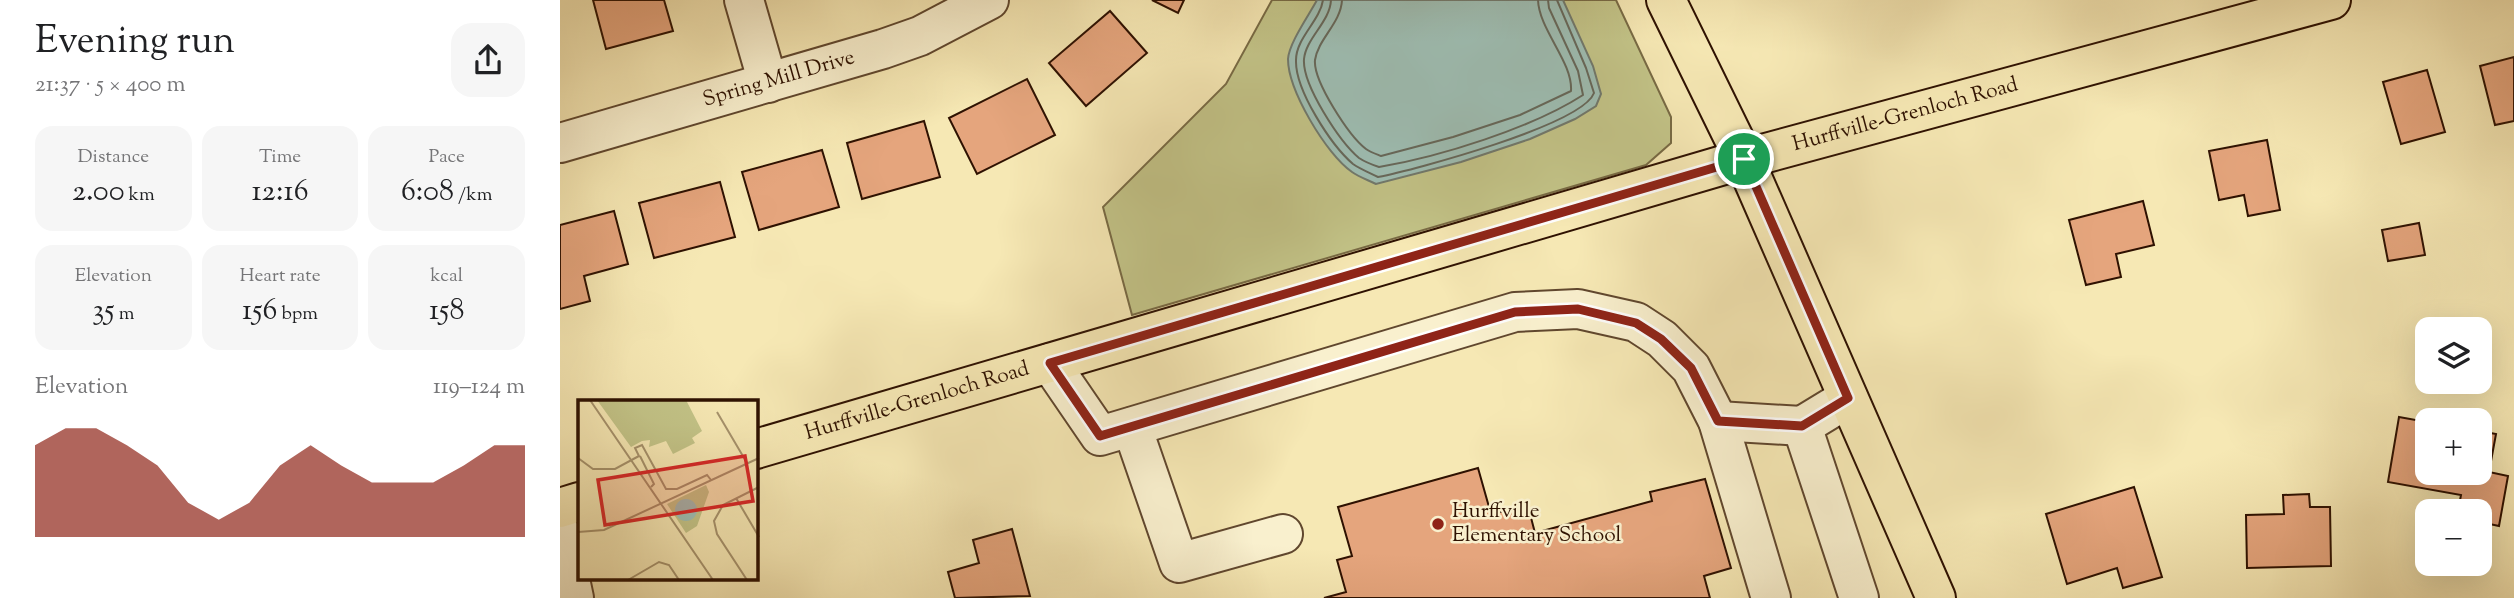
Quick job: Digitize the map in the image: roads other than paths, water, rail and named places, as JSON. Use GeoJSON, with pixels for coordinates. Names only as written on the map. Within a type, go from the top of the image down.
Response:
{"type":"FeatureCollection","features":[{"type":"Feature","properties":{"kind":"main road"},"geometry":{"type":"LineString","coordinates":[[1666,0],[1744,159],[1936,598]]}},
{"type":"Feature","properties":{"kind":"main road","name":"Hurffville-Grenloch Road"},"geometry":{"type":"LineString","coordinates":[[758,448],[1744,159],[2331,0]]}},
{"type":"Feature","properties":{"kind":"main road"},"geometry":{"type":"LineString","coordinates":[[560,508],[578,502]]}},
{"type":"Feature","properties":{"kind":"street"},"geometry":{"type":"LineString","coordinates":[[744,0],[768,83]]}},
{"type":"Feature","properties":{"kind":"street","name":"Spring Mill Drive"},"geometry":{"type":"LineString","coordinates":[[560,143],[920,36],[989,0]]}},
{"type":"Feature","properties":{"kind":"street"},"geometry":{"type":"LineString","coordinates":[[1050,363],[1100,436],[1515,312],[1578,309],[1636,323],[1661,339],[1691,368],[1718,421],[1771,598]]}},
{"type":"Feature","properties":{"kind":"street"},"geometry":{"type":"LineString","coordinates":[[1718,421],[1802,426],[1848,398]]}},
{"type":"Feature","properties":{"kind":"street"},"geometry":{"type":"LineString","coordinates":[[1132,426],[1179,563],[1283,534]]}},
{"type":"Feature","properties":{"kind":"street"},"geometry":{"type":"LineString","coordinates":[[1802,426],[1859,598]]}},
{"type":"Feature","properties":{"kind":"street"},"geometry":{"type":"LineString","coordinates":[[560,532],[574,598]]}},
{"type":"Feature","properties":{"kind":"water"},"geometry":{"type":"Polygon","coordinates":[[[1317,0],[1563,0],[1593,66],[1601,94],[1596,106],[1575,119],[1530,139],[1461,162],[1376,184],[1352,172],[1331,151],[1310,120],[1294,87],[1289,52],[1317,0]]]}},
{"type":"Feature","properties":{"kind":"place","name":"Hurffville Elementary School"},"geometry":{"type":"Point","coordinates":[1438,524]}}]}
